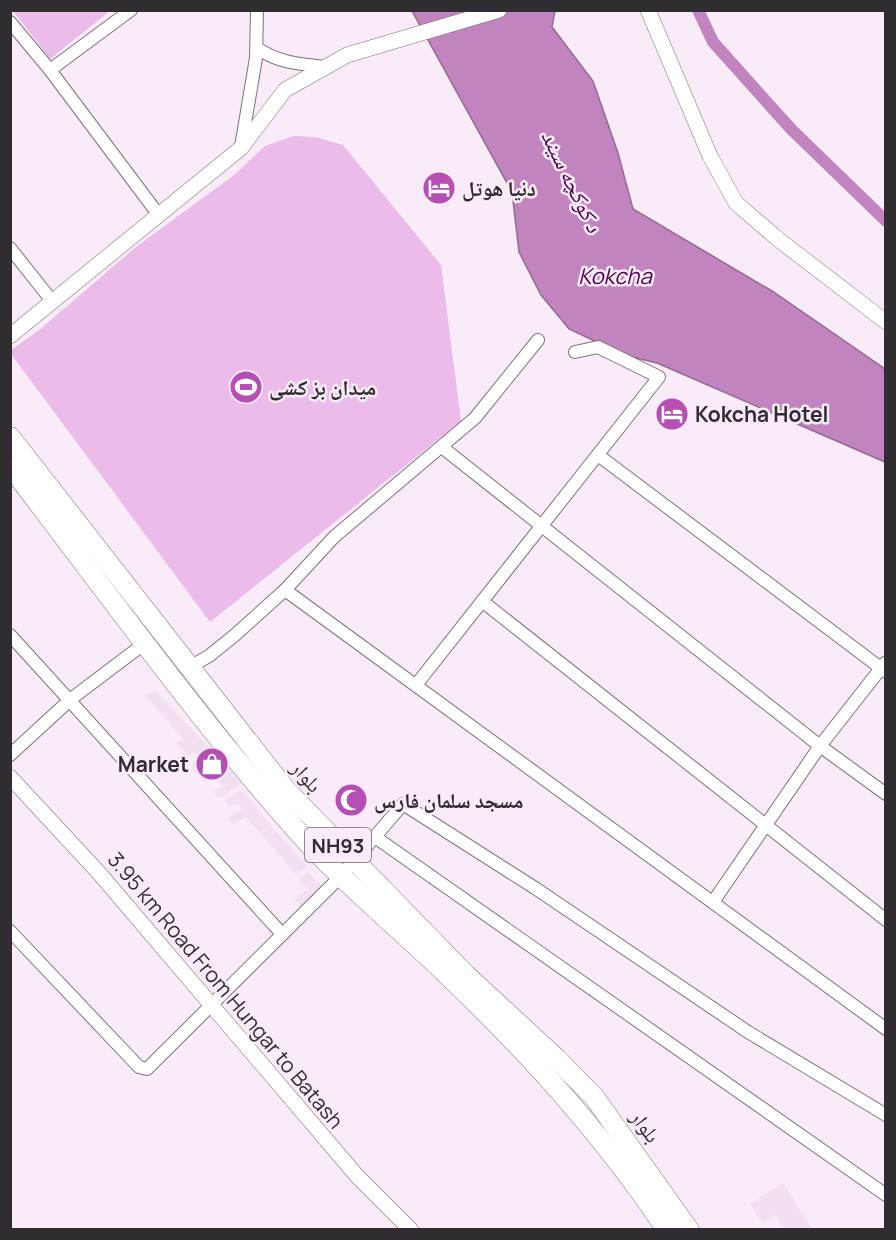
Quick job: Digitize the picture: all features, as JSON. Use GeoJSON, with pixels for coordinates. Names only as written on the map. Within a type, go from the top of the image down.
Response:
{"type":"FeatureCollection","features":[{"type":"Feature","properties":{"kind":"main road","name":"بلوار"},"geometry":{"type":"LineString","coordinates":[[10,437],[348,868],[555,1083],[603,1140],[667,1230]]}},
{"type":"Feature","properties":{"kind":"main road","name":"بلوار"},"geometry":{"type":"LineString","coordinates":[[10,466],[252,781],[466,975],[595,1098],[689,1230]]}},
{"type":"Feature","properties":{"kind":"street"},"geometry":{"type":"LineString","coordinates":[[241,148],[257,48],[257,10]]}},
{"type":"Feature","properties":{"kind":"street"},"geometry":{"type":"LineString","coordinates":[[10,336],[241,148],[285,90],[346,55],[403,36],[499,10]]}},
{"type":"Feature","properties":{"kind":"street"},"geometry":{"type":"LineString","coordinates":[[648,10],[710,156],[736,202],[779,240],[885,322]]}},
{"type":"Feature","properties":{"kind":"street"},"geometry":{"type":"LineString","coordinates":[[50,70],[128,11]]}},
{"type":"Feature","properties":{"kind":"street"},"geometry":{"type":"LineString","coordinates":[[10,22],[50,70],[158,214]]}},
{"type":"Feature","properties":{"kind":"street"},"geometry":{"type":"LineString","coordinates":[[257,48],[274,60],[288,64],[325,67]]}},
{"type":"Feature","properties":{"kind":"street"},"geometry":{"type":"LineString","coordinates":[[10,248],[52,301]]}},
{"type":"Feature","properties":{"kind":"street"},"geometry":{"type":"LineString","coordinates":[[172,679],[209,656],[285,590],[334,537],[443,448],[475,418],[538,340]]}},
{"type":"Feature","properties":{"kind":"street"},"geometry":{"type":"LineString","coordinates":[[416,685],[659,377],[598,347],[575,352]]}},
{"type":"Feature","properties":{"kind":"street"},"geometry":{"type":"LineString","coordinates":[[443,448],[820,746],[885,794]]}},
{"type":"Feature","properties":{"kind":"street"},"geometry":{"type":"LineString","coordinates":[[598,454],[884,668],[820,746],[713,902]]}},
{"type":"Feature","properties":{"kind":"street"},"geometry":{"type":"LineString","coordinates":[[285,590],[885,1029]]}},
{"type":"Feature","properties":{"kind":"street"},"geometry":{"type":"LineString","coordinates":[[482,601],[885,920]]}},
{"type":"Feature","properties":{"kind":"street"},"geometry":{"type":"LineString","coordinates":[[10,635],[71,699],[282,934]]}},
{"type":"Feature","properties":{"kind":"street"},"geometry":{"type":"LineString","coordinates":[[10,755],[71,699],[145,643]]}},
{"type":"Feature","properties":{"kind":"street","name":"3.95 km Road From Hungar to Batash"},"geometry":{"type":"LineString","coordinates":[[10,777],[99,873],[357,1176],[411,1230]]}},
{"type":"Feature","properties":{"kind":"street"},"geometry":{"type":"LineString","coordinates":[[10,931],[139,1067],[147,1069],[348,868],[403,804],[535,888],[748,1032],[885,1115]]}},
{"type":"Feature","properties":{"kind":"street"},"geometry":{"type":"LineString","coordinates":[[375,837],[885,1195]]}},
{"type":"Feature","properties":{"kind":"shaded area"},"geometry":{"type":"Polygon","coordinates":[[[13,10],[111,10],[50,59],[13,11],[13,10]]]}},
{"type":"Feature","properties":{"kind":"shaded area","name":"میدان بز کشی"},"geometry":{"type":"Polygon","coordinates":[[[294,136],[315,137],[343,145],[441,265],[461,421],[210,622],[11,354],[11,350],[38,331],[136,247],[234,175],[265,146],[294,136]]]}},
{"type":"Feature","properties":{"kind":"shaded area"},"geometry":{"type":"Polygon","coordinates":[[[155,690],[242,783],[219,798],[213,792],[223,786],[215,777],[205,782],[191,767],[203,759],[195,752],[188,756],[176,743],[183,738],[145,696],[155,690]]]}},
{"type":"Feature","properties":{"kind":"shaded area"},"geometry":{"type":"Polygon","coordinates":[[[241,790],[308,867],[296,874],[246,817],[233,824],[227,818],[242,809],[237,803],[230,807],[224,800],[241,790]]]}},
{"type":"Feature","properties":{"kind":"shaded area"},"geometry":{"type":"Polygon","coordinates":[[[307,872],[325,888],[302,906],[294,899],[308,889],[298,880],[307,872]]]}},
{"type":"Feature","properties":{"kind":"shaded area"},"geometry":{"type":"Polygon","coordinates":[[[783,1183],[812,1229],[784,1229],[775,1215],[762,1223],[750,1204],[783,1183]]]}},
{"type":"Feature","properties":{"kind":"water","name":"Kokcha"},"geometry":{"type":"Polygon","coordinates":[[[412,11],[555,11],[552,27],[593,81],[618,153],[633,209],[772,291],[885,369],[885,462],[657,363],[624,355],[569,329],[541,295],[519,252],[512,192],[412,11]]]}},
{"type":"Feature","properties":{"kind":"waterway"},"geometry":{"type":"LineString","coordinates":[[698,10],[713,42],[791,129],[886,221]]}},
{"type":"Feature","properties":{"kind":"place","name":"دنیا هوتل"},"geometry":{"type":"Point","coordinates":[439,188]}},
{"type":"Feature","properties":{"kind":"place","name":"میدان بز کشی"},"geometry":{"type":"Point","coordinates":[246,387]}},
{"type":"Feature","properties":{"kind":"place","name":"Kokcha Hotel"},"geometry":{"type":"Point","coordinates":[672,414]}},
{"type":"Feature","properties":{"kind":"place","name":"Market"},"geometry":{"type":"Point","coordinates":[212,764]}},
{"type":"Feature","properties":{"kind":"place","name":"مسجد سلمان فارس"},"geometry":{"type":"Point","coordinates":[351,800]}},
{"type":"Feature","properties":{"kind":"water label","name":"د کوکچه سیند"},"geometry":{"type":"Point","coordinates":[572,181]}}]}
